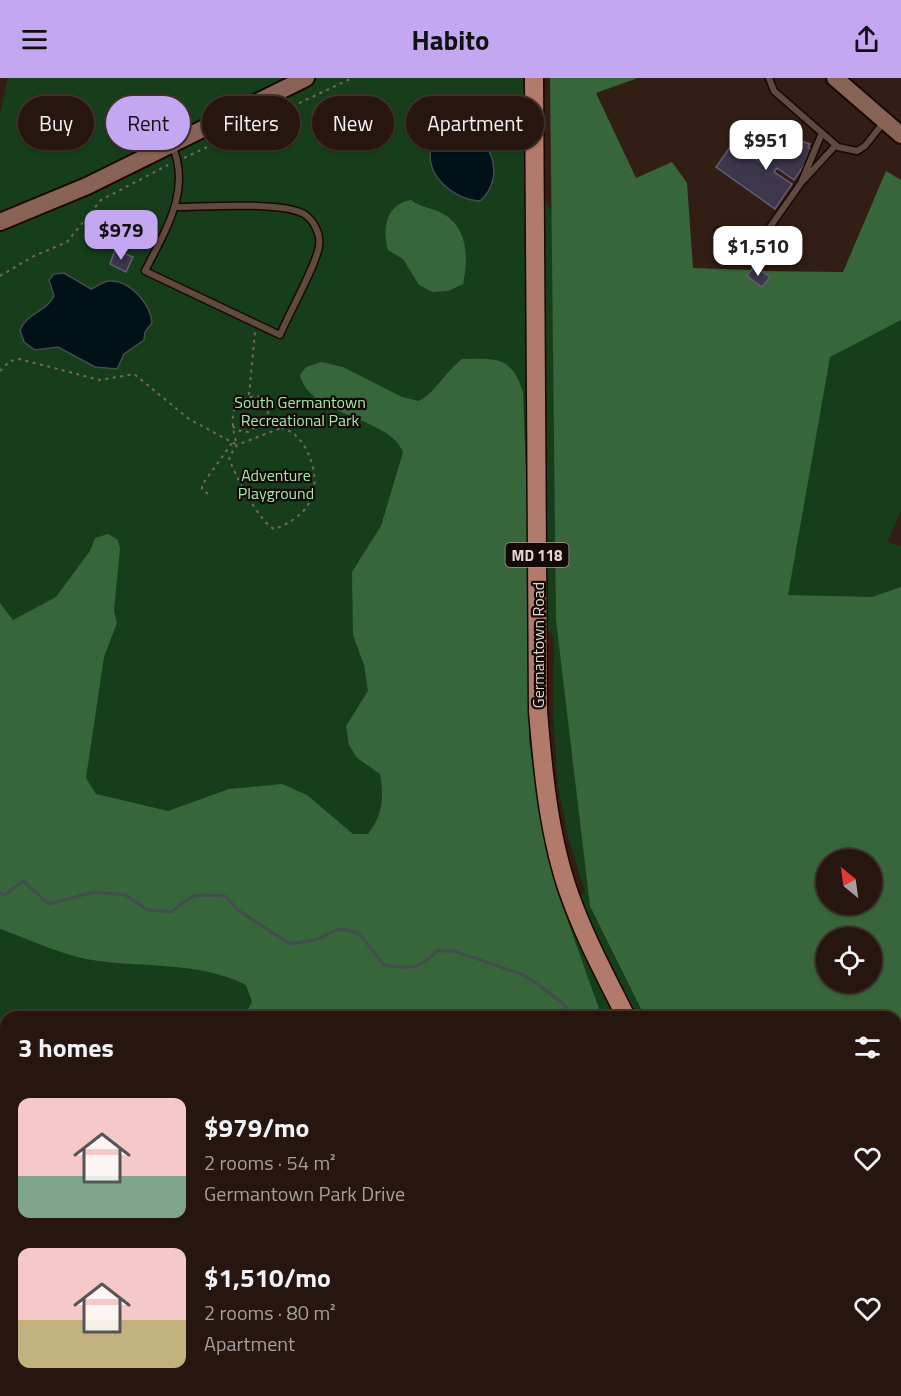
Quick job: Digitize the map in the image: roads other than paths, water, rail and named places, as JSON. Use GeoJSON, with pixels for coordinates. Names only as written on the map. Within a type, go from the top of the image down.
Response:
{"type":"FeatureCollection","features":[{"type":"Feature","properties":{"kind":"main road","name":"Germantown Road"},"geometry":{"type":"LineString","coordinates":[[534,78],[538,699],[541,757],[551,822],[569,894],[592,950],[623,1011]]}},
{"type":"Feature","properties":{"kind":"street"},"geometry":{"type":"LineString","coordinates":[[190,135],[306,78]]}},
{"type":"Feature","properties":{"kind":"street"},"geometry":{"type":"LineString","coordinates":[[835,78],[901,135]]}},
{"type":"Feature","properties":{"kind":"street"},"geometry":{"type":"LineString","coordinates":[[0,222],[87,186],[160,150]]}},
{"type":"Feature","properties":{"kind":"lane"},"geometry":{"type":"LineString","coordinates":[[769,78],[774,91],[836,145],[847,151],[857,151],[865,146],[884,122]]}},
{"type":"Feature","properties":{"kind":"lane"},"geometry":{"type":"LineString","coordinates":[[801,183],[822,133]]}},
{"type":"Feature","properties":{"kind":"lane"},"geometry":{"type":"LineString","coordinates":[[718,231],[751,254],[801,183],[836,145]]}},
{"type":"Feature","properties":{"kind":"lane"},"geometry":{"type":"LineString","coordinates":[[174,150],[178,161],[180,187],[176,207],[145,272],[280,334],[319,248],[316,229],[311,219],[303,214],[280,208],[176,207]]}},
{"type":"Feature","properties":{"kind":"waterway"},"geometry":{"type":"LineString","coordinates":[[0,893],[5,895],[23,881],[49,904],[94,892],[126,895],[148,910],[172,912],[184,901],[196,896],[225,896],[239,911],[290,944],[315,940],[339,929],[359,933],[384,965],[401,967],[419,965],[437,951],[454,951],[524,975],[559,1000],[570,1011]]}},
{"type":"Feature","properties":{"kind":"park label","name":"South Germantown Recreational Park"},"geometry":{"type":"Point","coordinates":[300,411]}},
{"type":"Feature","properties":{"kind":"park label","name":"Adventure Playground"},"geometry":{"type":"Point","coordinates":[276,484]}}]}
